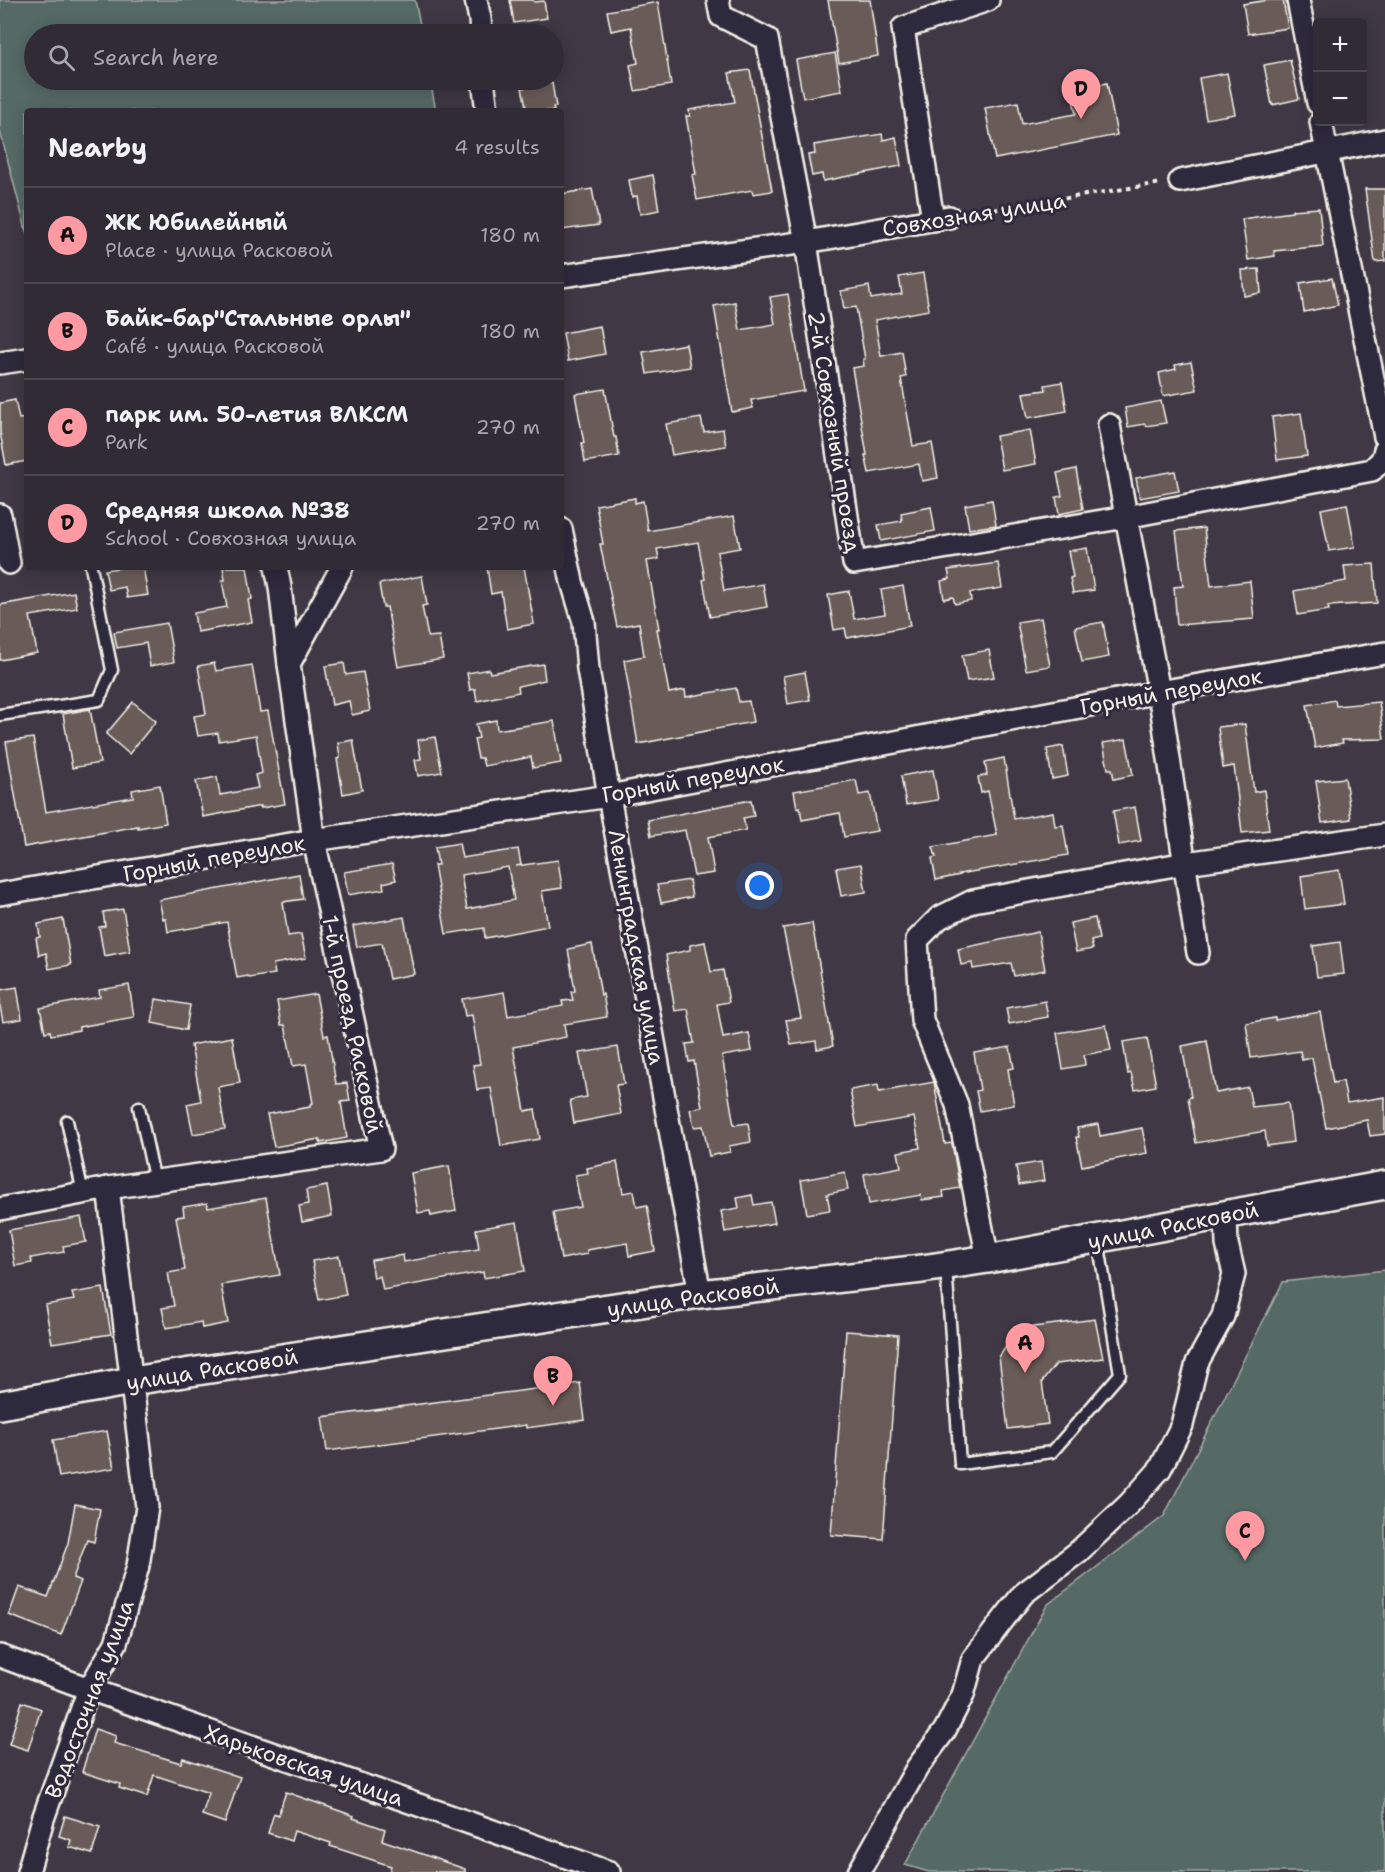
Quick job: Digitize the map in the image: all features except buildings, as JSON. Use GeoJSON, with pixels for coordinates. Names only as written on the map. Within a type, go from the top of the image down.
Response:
{"type":"FeatureCollection","features":[{"type":"Feature","properties":{"kind":"street"},"geometry":{"type":"LineString","coordinates":[[476,0],[480,24]]}},
{"type":"Feature","properties":{"kind":"street"},"geometry":{"type":"LineString","coordinates":[[718,0],[721,16],[767,39],[806,242]]}},
{"type":"Feature","properties":{"kind":"street"},"geometry":{"type":"LineString","coordinates":[[941,218],[903,28],[988,0]]}},
{"type":"Feature","properties":{"kind":"street"},"geometry":{"type":"LineString","coordinates":[[1298,0],[1313,81]]}},
{"type":"Feature","properties":{"kind":"street"},"geometry":{"type":"LineString","coordinates":[[484,90],[487,108]]}},
{"type":"Feature","properties":{"kind":"street"},"geometry":{"type":"LineString","coordinates":[[1322,126],[1385,437]]}},
{"type":"Feature","properties":{"kind":"street"},"geometry":{"type":"LineString","coordinates":[[1180,181],[1385,140]]}},
{"type":"Feature","properties":{"kind":"street","name":"Совхозная улица"},"geometry":{"type":"LineString","coordinates":[[564,276],[806,242],[941,218]]}},
{"type":"Feature","properties":{"kind":"street","name":"2-й Совхозный проезд"},"geometry":{"type":"LineString","coordinates":[[806,242],[854,563],[1126,518],[1372,470],[1382,460],[1385,450]]}},
{"type":"Feature","properties":{"kind":"street"},"geometry":{"type":"LineString","coordinates":[[0,363],[24,359]]}},
{"type":"Feature","properties":{"kind":"street"},"geometry":{"type":"LineString","coordinates":[[1109,425],[1159,692],[1198,953]]}},
{"type":"Feature","properties":{"kind":"street"},"geometry":{"type":"LineString","coordinates":[[0,515],[12,563]]}},
{"type":"Feature","properties":{"kind":"street","name":"Ленинградская улица"},"geometry":{"type":"LineString","coordinates":[[564,543],[584,622],[588,669],[609,796],[700,1294]]}},
{"type":"Feature","properties":{"kind":"street"},"geometry":{"type":"LineString","coordinates":[[277,570],[314,840]]}},
{"type":"Feature","properties":{"kind":"street"},"geometry":{"type":"LineString","coordinates":[[289,664],[340,570]]}},
{"type":"Feature","properties":{"kind":"street","name":"Горный переулок"},"geometry":{"type":"LineString","coordinates":[[0,894],[314,840],[609,796],[1159,692],[1385,653]]}},
{"type":"Feature","properties":{"kind":"street"},"geometry":{"type":"LineString","coordinates":[[988,1259],[957,1105],[922,1020],[917,940],[939,918],[973,901],[1186,863],[1385,835]]}},
{"type":"Feature","properties":{"kind":"street","name":"1-й проезд Расковой"},"geometry":{"type":"LineString","coordinates":[[0,1209],[108,1188],[381,1149],[314,840]]}},
{"type":"Feature","properties":{"kind":"street","name":"улица Расковой"},"geometry":{"type":"LineString","coordinates":[[0,1405],[132,1381],[700,1294],[988,1259],[1385,1185]]}},
{"type":"Feature","properties":{"kind":"street"},"geometry":{"type":"LineString","coordinates":[[108,1188],[132,1381]]}},
{"type":"Feature","properties":{"kind":"street"},"geometry":{"type":"LineString","coordinates":[[860,1872],[917,1768],[945,1730],[963,1695],[973,1659],[992,1633],[1023,1594],[1078,1552],[1129,1504],[1160,1469],[1182,1425],[1197,1363],[1223,1316],[1234,1274],[1227,1244],[1226,1215]]}},
{"type":"Feature","properties":{"kind":"street","name":"Водосточная улица"},"geometry":{"type":"LineString","coordinates":[[28,1872],[43,1819],[89,1689],[116,1643],[138,1566],[147,1507],[132,1381]]}},
{"type":"Feature","properties":{"kind":"street","name":"Харьковская улица"},"geometry":{"type":"LineString","coordinates":[[0,1656],[609,1872]]}},
{"type":"Feature","properties":{"kind":"lane"},"geometry":{"type":"LineString","coordinates":[[0,716],[99,700],[112,670],[92,570]]}},
{"type":"Feature","properties":{"kind":"lane"},"geometry":{"type":"LineString","coordinates":[[139,1107],[155,1182]]}},
{"type":"Feature","properties":{"kind":"lane"},"geometry":{"type":"LineString","coordinates":[[67,1121],[83,1193]]}},
{"type":"Feature","properties":{"kind":"lane"},"geometry":{"type":"LineString","coordinates":[[946,1265],[960,1464],[1052,1452],[1120,1374],[1098,1240]]}},
{"type":"Feature","properties":{"kind":"path","name":"Совхозная улица"},"geometry":{"type":"LineString","coordinates":[[941,218],[1180,181]]}},
{"type":"Feature","properties":{"kind":"green space"},"geometry":{"type":"Polygon","coordinates":[[[0,0],[415,0],[420,24],[24,24],[24,90],[432,90],[435,108],[24,108],[24,223],[0,131],[0,0]]]}},
{"type":"Feature","properties":{"kind":"green space"},"geometry":{"type":"Polygon","coordinates":[[[1385,1270],[1385,1872],[929,1872],[905,1865],[1047,1605],[1164,1516],[1283,1282],[1385,1270]]]}},
{"type":"Feature","properties":{"kind":"place","name":"Средняя школа №38"},"geometry":{"type":"Point","coordinates":[1081,119]}},
{"type":"Feature","properties":{"kind":"place","name":"ЖК Юбилейный"},"geometry":{"type":"Point","coordinates":[1025,1373]}},
{"type":"Feature","properties":{"kind":"place","name":"Байк-бар\"Стальные орлы\""},"geometry":{"type":"Point","coordinates":[553,1406]}},
{"type":"Feature","properties":{"kind":"place","name":"парк им. 50-летия ВЛКСМ"},"geometry":{"type":"Point","coordinates":[1245,1561]}}]}
